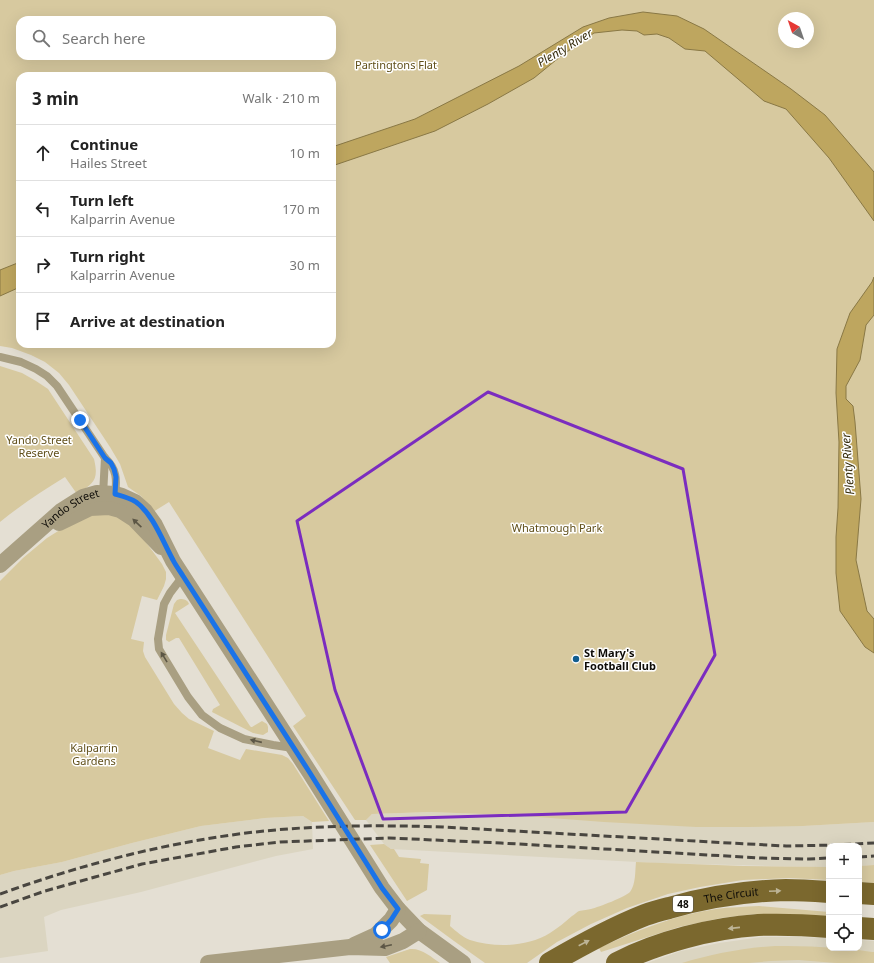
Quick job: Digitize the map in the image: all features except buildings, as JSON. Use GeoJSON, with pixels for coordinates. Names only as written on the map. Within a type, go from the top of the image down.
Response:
{"type":"FeatureCollection","features":[{"type":"Feature","properties":{"kind":"main road","name":"The Circuit"},"geometry":{"type":"LineString","coordinates":[[550,963],[611,930],[646,915],[683,904],[754,892],[786,890],[826,892]]}},
{"type":"Feature","properties":{"kind":"main road"},"geometry":{"type":"LineString","coordinates":[[862,894],[874,894]]}},
{"type":"Feature","properties":{"kind":"main road"},"geometry":{"type":"LineString","coordinates":[[617,963],[652,948],[687,937],[722,929],[786,924],[826,927]]}},
{"type":"Feature","properties":{"kind":"main road"},"geometry":{"type":"LineString","coordinates":[[862,928],[874,929]]}},
{"type":"Feature","properties":{"kind":"street","name":"Yando Street"},"geometry":{"type":"LineString","coordinates":[[0,565],[32,537],[109,498]]}},
{"type":"Feature","properties":{"kind":"street"},"geometry":{"type":"LineString","coordinates":[[109,498],[120,510],[134,519],[173,561],[294,748],[382,888],[398,909],[419,931],[463,963]]}},
{"type":"Feature","properties":{"kind":"street"},"geometry":{"type":"LineString","coordinates":[[350,947],[376,935],[391,920],[398,909]]}},
{"type":"Feature","properties":{"kind":"street"},"geometry":{"type":"LineString","coordinates":[[208,963],[350,947],[385,948],[403,941],[419,931]]}},
{"type":"Feature","properties":{"kind":"lane"},"geometry":{"type":"LineString","coordinates":[[0,357],[21,362],[36,369],[47,376],[57,386],[114,469],[116,477],[109,498]]}},
{"type":"Feature","properties":{"kind":"lane"},"geometry":{"type":"LineString","coordinates":[[105,458],[106,466],[104,476],[109,498]]}},
{"type":"Feature","properties":{"kind":"lane"},"geometry":{"type":"LineString","coordinates":[[183,576],[170,593],[164,604],[158,640],[159,649],[188,696],[202,715],[220,728],[244,739],[273,746],[294,748]]}},
{"type":"Feature","properties":{"kind":"highlighted area"},"geometry":{"type":"Polygon","coordinates":[[[488,392],[683,469],[715,655],[626,812],[383,819],[335,690],[297,521],[488,392]]]}},
{"type":"Feature","properties":{"kind":"shaded area"},"geometry":{"type":"Polygon","coordinates":[[[430,812],[803,826],[874,822],[874,865],[862,866],[862,843],[826,843],[826,867],[657,863],[391,849],[384,844],[366,820],[372,814],[430,812]]]}},
{"type":"Feature","properties":{"kind":"shaded area"},"geometry":{"type":"Polygon","coordinates":[[[303,816],[312,822],[313,849],[276,856],[141,892],[61,910],[44,917],[48,951],[0,958],[0,875],[62,862],[201,826],[265,818],[303,816]]]}},
{"type":"Feature","properties":{"kind":"shaded area"},"geometry":{"type":"Polygon","coordinates":[[[762,937],[826,938],[826,951],[862,951],[862,940],[874,941],[874,963],[647,963],[681,951],[719,943],[762,937]]]}},
{"type":"Feature","properties":{"kind":"green space","name":"Whatmough Park"},"geometry":{"type":"Polygon","coordinates":[[[0,0],[874,0],[874,822],[803,826],[696,827],[511,815],[430,812],[372,814],[366,820],[355,820],[293,726],[306,716],[169,502],[153,512],[141,496],[128,487],[120,464],[69,385],[59,373],[45,362],[12,348],[0,346],[0,0]]]}},
{"type":"Feature","properties":{"kind":"green space","name":"Yando Street Reserve"},"geometry":{"type":"Polygon","coordinates":[[[0,366],[22,373],[48,389],[94,459],[96,472],[94,480],[91,484],[77,494],[65,477],[32,498],[0,522],[0,366]]]}},
{"type":"Feature","properties":{"kind":"green space","name":"Kalparrin Gardens"},"geometry":{"type":"Polygon","coordinates":[[[99,513],[117,516],[134,526],[162,564],[166,572],[164,586],[157,600],[142,596],[131,639],[144,642],[143,651],[145,657],[174,704],[189,719],[214,731],[208,748],[240,760],[246,749],[282,755],[288,758],[329,821],[312,822],[303,816],[265,818],[201,826],[62,862],[0,875],[0,581],[23,558],[47,538],[79,518],[99,513]]]}},
{"type":"Feature","properties":{"kind":"green space"},"geometry":{"type":"Polygon","coordinates":[[[180,599],[186,600],[189,604],[175,613],[250,726],[252,727],[262,721],[267,724],[268,732],[263,735],[253,733],[212,712],[213,709],[220,705],[179,638],[169,642],[166,640],[174,604],[180,599]]]}},
{"type":"Feature","properties":{"kind":"green space"},"geometry":{"type":"Polygon","coordinates":[[[384,844],[391,849],[394,849],[399,857],[421,859],[420,863],[429,864],[427,890],[407,901],[370,845],[384,844]]]}},
{"type":"Feature","properties":{"kind":"green space"},"geometry":{"type":"Polygon","coordinates":[[[636,862],[743,866],[826,867],[826,880],[789,878],[743,880],[668,894],[627,908],[591,924],[557,942],[527,963],[485,963],[420,916],[424,914],[451,915],[450,926],[459,934],[470,940],[480,943],[511,945],[541,938],[559,927],[579,911],[606,904],[623,896],[630,892],[634,881],[636,862]]]}},
{"type":"Feature","properties":{"kind":"green space"},"geometry":{"type":"Polygon","coordinates":[[[874,865],[874,883],[862,882],[862,866],[874,865]]]}},
{"type":"Feature","properties":{"kind":"green space"},"geometry":{"type":"Polygon","coordinates":[[[759,906],[826,912],[826,917],[755,914],[721,918],[679,927],[601,952],[599,948],[670,919],[721,908],[759,906]]]}},
{"type":"Feature","properties":{"kind":"green space"},"geometry":{"type":"Polygon","coordinates":[[[799,946],[826,947],[826,951],[874,952],[874,963],[836,963],[798,960],[749,963],[682,963],[751,948],[799,946]]]}},
{"type":"Feature","properties":{"kind":"green space"},"geometry":{"type":"Polygon","coordinates":[[[410,949],[422,951],[440,963],[390,963],[386,957],[410,949]]]}},
{"type":"Feature","properties":{"kind":"water","name":"Plenty River"},"geometry":{"type":"Polygon","coordinates":[[[643,12],[677,16],[704,29],[791,89],[825,115],[874,172],[874,221],[829,158],[786,109],[764,101],[705,51],[685,49],[669,38],[657,34],[644,35],[637,31],[622,30],[594,33],[561,56],[534,78],[488,104],[435,131],[336,165],[336,146],[415,119],[519,66],[583,27],[609,18],[643,12]]]}},
{"type":"Feature","properties":{"kind":"water"},"geometry":{"type":"Polygon","coordinates":[[[16,264],[16,289],[0,296],[0,270],[16,264]]]}},
{"type":"Feature","properties":{"kind":"water","name":"Plenty River"},"geometry":{"type":"Polygon","coordinates":[[[874,277],[874,315],[866,325],[860,360],[846,386],[846,399],[853,406],[861,499],[856,560],[867,611],[874,619],[874,653],[865,647],[840,611],[836,573],[839,442],[836,393],[837,349],[850,313],[874,277]]]}},
{"type":"Feature","properties":{"kind":"railway"},"geometry":{"type":"LineString","coordinates":[[0,894],[63,873],[158,848],[222,836],[302,828],[372,826],[443,827],[786,846],[874,843]]}},
{"type":"Feature","properties":{"kind":"railway"},"geometry":{"type":"LineString","coordinates":[[0,907],[45,891],[142,864],[236,847],[280,842],[389,838],[761,858],[826,858]]}},
{"type":"Feature","properties":{"kind":"railway"},"geometry":{"type":"LineString","coordinates":[[862,857],[874,856]]}},
{"type":"Feature","properties":{"kind":"place","name":"St Mary's Football Club"},"geometry":{"type":"Point","coordinates":[576,659]}},
{"type":"Feature","properties":{"kind":"route"},"geometry":{"type":"LineString","coordinates":[[80,420],[114,469],[116,477],[115,494],[136,502],[145,511],[155,525],[173,561],[310,773],[382,888],[398,909],[382,930]]}},
{"type":"Feature","properties":{"kind":"park label","name":"Partingtons Flat"},"geometry":{"type":"Point","coordinates":[396,65]}}]}
